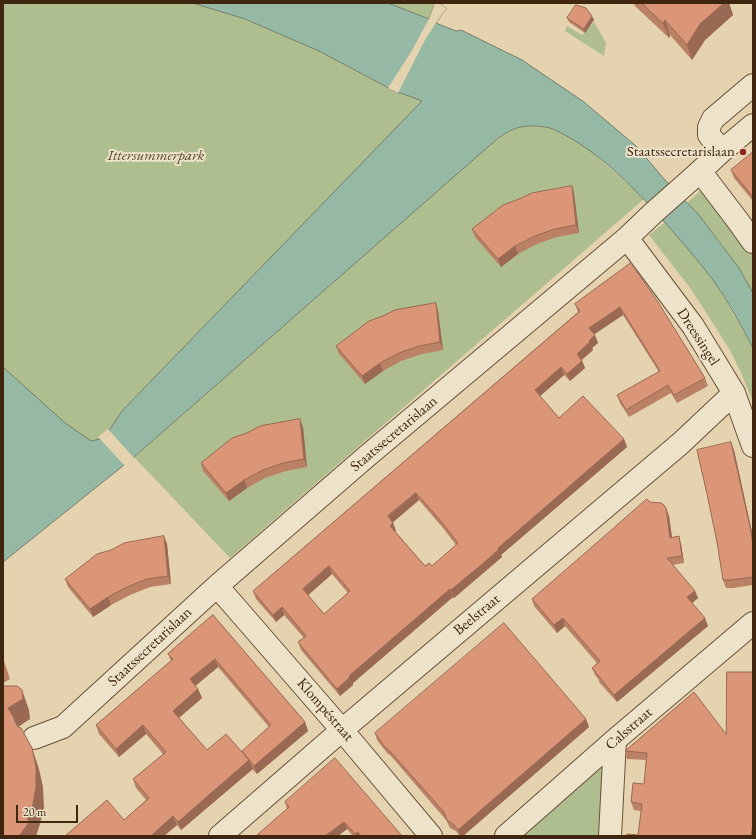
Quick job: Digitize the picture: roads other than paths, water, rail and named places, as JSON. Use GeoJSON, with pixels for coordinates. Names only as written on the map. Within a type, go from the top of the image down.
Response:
{"type":"FeatureCollection","features":[{"type":"Feature","properties":{"kind":"street"},"geometry":{"type":"LineString","coordinates":[[722,151],[709,135],[709,127],[713,119],[753,85]]}},
{"type":"Feature","properties":{"kind":"street","name":"Staatssecretarislaan"},"geometry":{"type":"LineString","coordinates":[[34,738],[63,727],[217,586],[372,452],[627,238],[722,151],[753,125]]}},
{"type":"Feature","properties":{"kind":"street"},"geometry":{"type":"LineString","coordinates":[[698,173],[738,221],[753,242]]}},
{"type":"Feature","properties":{"kind":"street","name":"Dreessingel"},"geometry":{"type":"LineString","coordinates":[[627,238],[693,326],[734,393],[753,446]]}},
{"type":"Feature","properties":{"kind":"street","name":"Beelstraat"},"geometry":{"type":"LineString","coordinates":[[220,836],[342,730],[681,443],[734,393]]}},
{"type":"Feature","properties":{"kind":"street","name":"Klompéstraat"},"geometry":{"type":"LineString","coordinates":[[217,586],[342,730],[431,836]]}},
{"type":"Feature","properties":{"kind":"street","name":"Calsstraat"},"geometry":{"type":"LineString","coordinates":[[506,836],[615,740],[753,623]]}},
{"type":"Feature","properties":{"kind":"street"},"geometry":{"type":"LineString","coordinates":[[610,836],[615,740]]}},
{"type":"Feature","properties":{"kind":"place","name":"Staatssecretarislaan"},"geometry":{"type":"Point","coordinates":[743,152]}},
{"type":"Feature","properties":{"kind":"park label","name":"Ittersummerpark"},"geometry":{"type":"Point","coordinates":[156,156]}}]}
